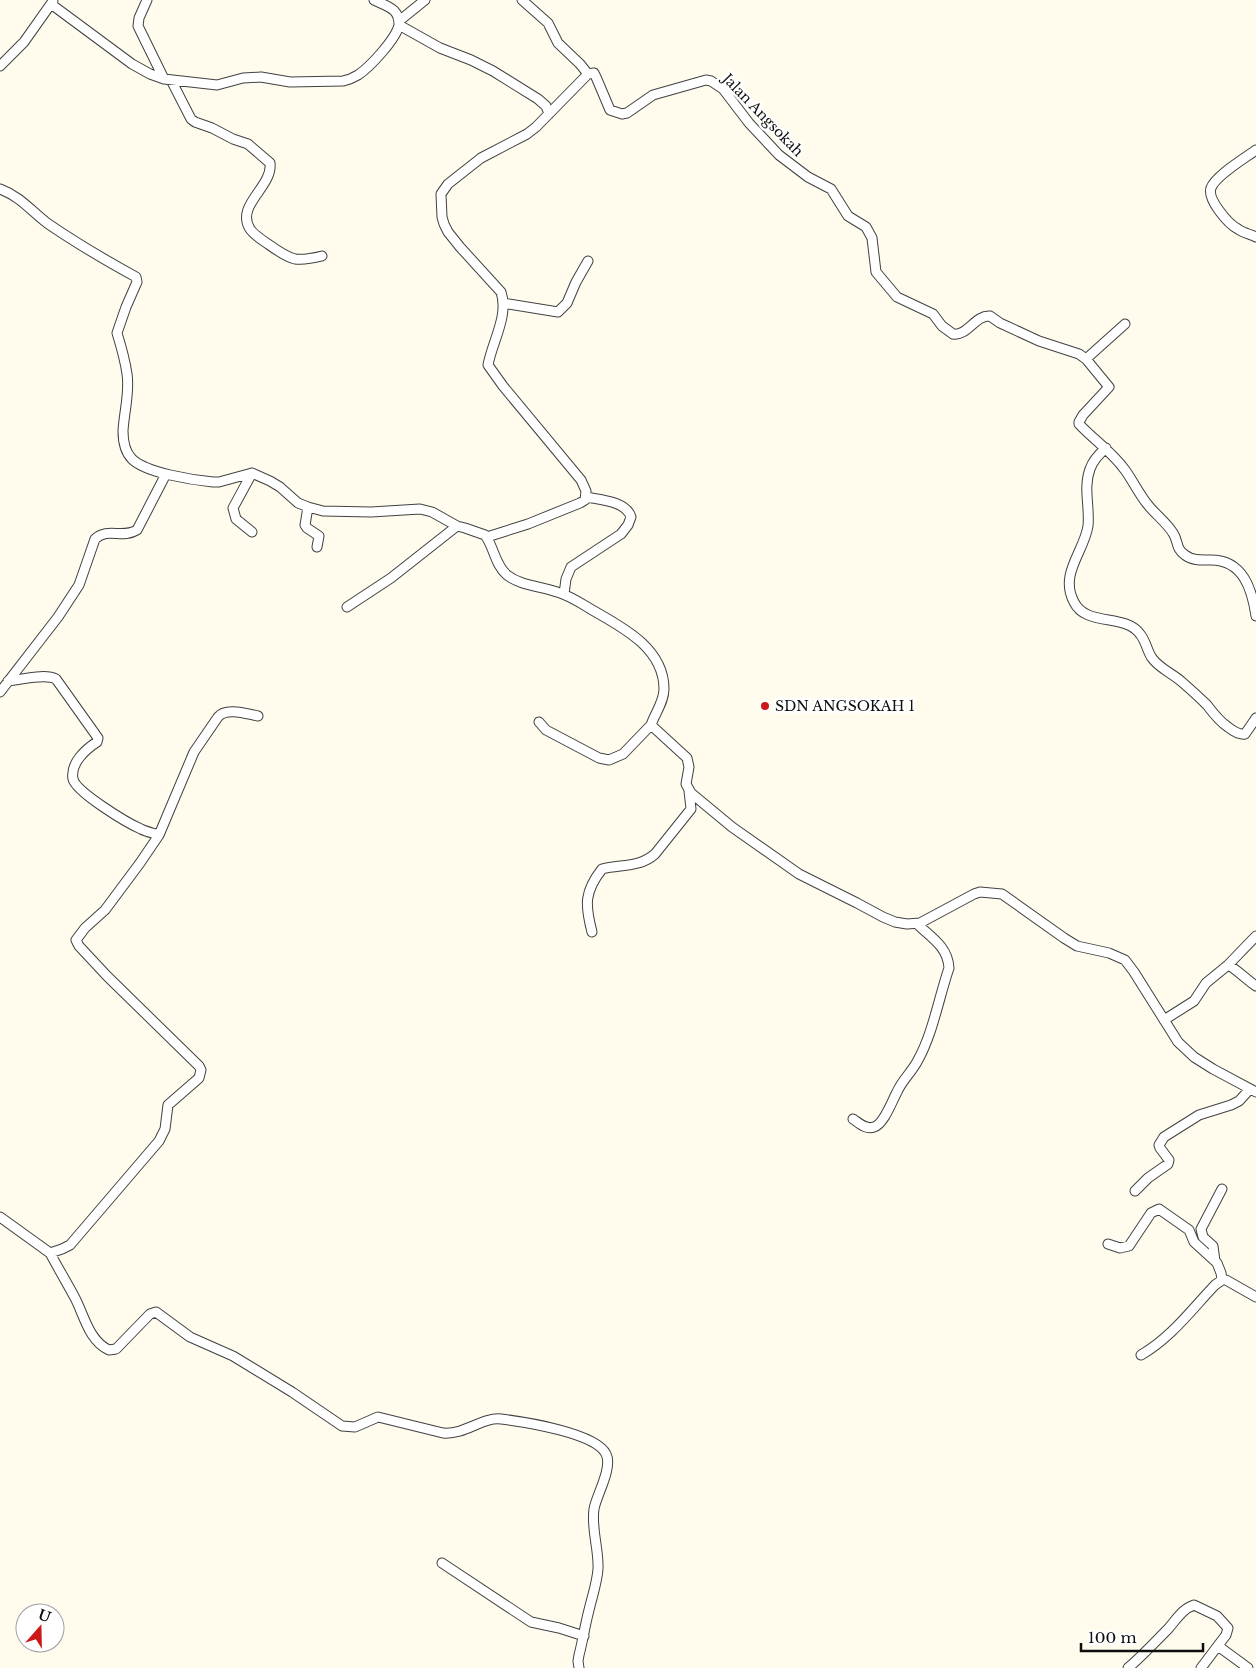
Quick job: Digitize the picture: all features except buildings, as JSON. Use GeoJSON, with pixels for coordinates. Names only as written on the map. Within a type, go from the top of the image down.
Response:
{"type":"FeatureCollection","features":[{"type":"Feature","properties":{"kind":"street"},"geometry":{"type":"LineString","coordinates":[[148,0],[139,18],[138,26],[187,114],[195,122],[248,144],[270,163],[268,179],[249,208],[246,220],[251,231],[271,246],[295,259],[322,256]]}},
{"type":"Feature","properties":{"kind":"street"},"geometry":{"type":"LineString","coordinates":[[0,66],[24,42],[52,2],[132,64],[150,74],[167,80],[217,85],[243,78],[261,78],[290,82],[343,81],[358,75],[396,34],[399,23],[396,12],[374,0]]}},
{"type":"Feature","properties":{"kind":"street"},"geometry":{"type":"LineString","coordinates":[[399,23],[425,0]]}},
{"type":"Feature","properties":{"kind":"street"},"geometry":{"type":"LineString","coordinates":[[487,537],[567,509],[580,503],[586,497],[586,491],[581,480],[502,386],[488,365],[502,315],[503,302],[501,292],[460,248],[444,224],[440,194],[448,184],[481,158],[527,134],[536,127],[588,74],[558,43],[548,23],[522,0]]}},
{"type":"Feature","properties":{"kind":"street"},"geometry":{"type":"LineString","coordinates":[[399,23],[440,48],[471,60],[538,99],[546,106],[549,114]]}},
{"type":"Feature","properties":{"kind":"street","name":"Jalan Angsokah"},"geometry":{"type":"LineString","coordinates":[[588,74],[594,73],[596,76],[610,110],[622,114],[627,113],[660,93],[706,80],[715,83],[723,89],[749,123],[779,155],[808,177],[831,189],[848,216],[866,227],[872,238],[876,272],[898,297],[933,314],[942,326],[953,334],[960,334],[982,317],[990,316],[1000,323],[1039,341],[1079,354],[1086,359],[1109,387],[1083,415],[1079,422],[1126,471],[1149,506],[1174,535],[1179,550],[1187,557],[1219,560],[1240,570],[1256,616]]}},
{"type":"Feature","properties":{"kind":"street"},"geometry":{"type":"LineString","coordinates":[[1256,150],[1230,168],[1214,183],[1210,189],[1210,195],[1221,212],[1237,229],[1256,236]]}},
{"type":"Feature","properties":{"kind":"street"},"geometry":{"type":"LineString","coordinates":[[0,189],[21,200],[47,223],[93,254],[136,277],[137,282],[117,333],[121,343],[127,374],[124,442],[128,453],[135,462],[166,474],[203,481],[219,482],[252,474],[280,487],[302,506],[323,511],[371,512],[420,509],[432,512],[457,526],[482,533],[487,537],[503,571],[510,577],[525,584],[564,594],[628,630],[645,646],[659,666],[663,679],[664,694],[662,702],[651,725],[623,754],[609,760],[599,758],[546,730],[539,722]]}},
{"type":"Feature","properties":{"kind":"street"},"geometry":{"type":"LineString","coordinates":[[503,302],[558,312],[567,303],[588,261]]}},
{"type":"Feature","properties":{"kind":"street"},"geometry":{"type":"LineString","coordinates":[[1086,359],[1125,324]]}},
{"type":"Feature","properties":{"kind":"street"},"geometry":{"type":"LineString","coordinates":[[1106,448],[1090,467],[1087,478],[1088,525],[1086,535],[1071,570],[1070,589],[1074,604],[1084,613],[1137,630],[1156,663],[1183,682],[1231,730],[1245,734],[1256,718]]}},
{"type":"Feature","properties":{"kind":"street"},"geometry":{"type":"LineString","coordinates":[[0,692],[58,617],[79,585],[95,539],[100,535],[109,533],[125,534],[137,530],[166,474]]}},
{"type":"Feature","properties":{"kind":"street"},"geometry":{"type":"LineString","coordinates":[[252,474],[233,510],[236,519],[252,532]]}},
{"type":"Feature","properties":{"kind":"street"},"geometry":{"type":"LineString","coordinates":[[564,594],[566,579],[571,567],[621,534],[628,526],[631,517],[630,512],[622,506],[586,497]]}},
{"type":"Feature","properties":{"kind":"street"},"geometry":{"type":"LineString","coordinates":[[308,508],[305,525],[319,536],[317,547]]}},
{"type":"Feature","properties":{"kind":"street"},"geometry":{"type":"LineString","coordinates":[[347,606],[391,578],[457,526]]}},
{"type":"Feature","properties":{"kind":"street"},"geometry":{"type":"LineString","coordinates":[[8,681],[45,677],[56,679],[98,738],[97,742],[78,758],[73,775],[74,781],[90,797],[120,818],[140,829],[159,835]]}},
{"type":"Feature","properties":{"kind":"street"},"geometry":{"type":"LineString","coordinates":[[50,1253],[70,1245],[159,1141],[165,1129],[168,1105],[201,1075],[199,1066],[107,976],[79,946],[76,940],[85,928],[105,910],[159,835],[194,752],[218,717],[226,712],[258,716]]}},
{"type":"Feature","properties":{"kind":"street"},"geometry":{"type":"LineString","coordinates":[[592,932],[587,902],[590,888],[602,869],[634,865],[649,859],[691,809],[689,791],[686,784],[689,767],[686,758],[651,725]]}},
{"type":"Feature","properties":{"kind":"street"},"geometry":{"type":"LineString","coordinates":[[689,791],[732,827],[799,874],[883,917],[902,924],[917,924],[974,894],[980,892],[1002,894],[1077,946],[1109,953],[1125,960],[1174,1038],[1194,1056],[1253,1091],[1230,1105],[1199,1115],[1164,1137],[1160,1148],[1168,1160],[1168,1164],[1148,1178],[1135,1191]]}},
{"type":"Feature","properties":{"kind":"street"},"geometry":{"type":"LineString","coordinates":[[853,1119],[868,1128],[879,1124],[884,1118],[902,1082],[918,1060],[926,1040],[948,968],[948,960],[942,947],[917,924]]}},
{"type":"Feature","properties":{"kind":"street"},"geometry":{"type":"LineString","coordinates":[[1164,1020],[1194,1001],[1206,983],[1228,965],[1256,936]]}},
{"type":"Feature","properties":{"kind":"street"},"geometry":{"type":"LineString","coordinates":[[1228,965],[1232,966],[1256,986]]}},
{"type":"Feature","properties":{"kind":"street"},"geometry":{"type":"LineString","coordinates":[[1222,1189],[1201,1229],[1203,1237],[1213,1246],[1215,1261],[1222,1280]]}},
{"type":"Feature","properties":{"kind":"street"},"geometry":{"type":"LineString","coordinates":[[1108,1244],[1120,1248],[1129,1246],[1151,1213],[1159,1209],[1189,1230],[1194,1242],[1215,1261]]}},
{"type":"Feature","properties":{"kind":"street"},"geometry":{"type":"LineString","coordinates":[[0,1217],[50,1253],[76,1299],[89,1330],[109,1350],[116,1349],[150,1314],[156,1312],[190,1337],[232,1356],[292,1392],[342,1426],[355,1427],[378,1417],[453,1433],[498,1419],[543,1426],[581,1436],[598,1444],[608,1459],[604,1483],[594,1510],[598,1571],[578,1661],[579,1668]]}},
{"type":"Feature","properties":{"kind":"street"},"geometry":{"type":"LineString","coordinates":[[1141,1355],[1164,1340],[1210,1290],[1222,1280],[1226,1280],[1256,1297]]}},
{"type":"Feature","properties":{"kind":"street"},"geometry":{"type":"LineString","coordinates":[[442,1563],[531,1622],[584,1636]]}},
{"type":"Feature","properties":{"kind":"street"},"geometry":{"type":"LineString","coordinates":[[1128,1668],[1165,1632],[1180,1614],[1194,1605],[1217,1616],[1228,1628],[1226,1635],[1201,1668]]}},
{"type":"Feature","properties":{"kind":"street"},"geometry":{"type":"LineString","coordinates":[[1218,1646],[1248,1668]]}},
{"type":"Feature","properties":{"kind":"place","name":"SDN ANGSOKAH 1"},"geometry":{"type":"Point","coordinates":[765,706]}}]}
